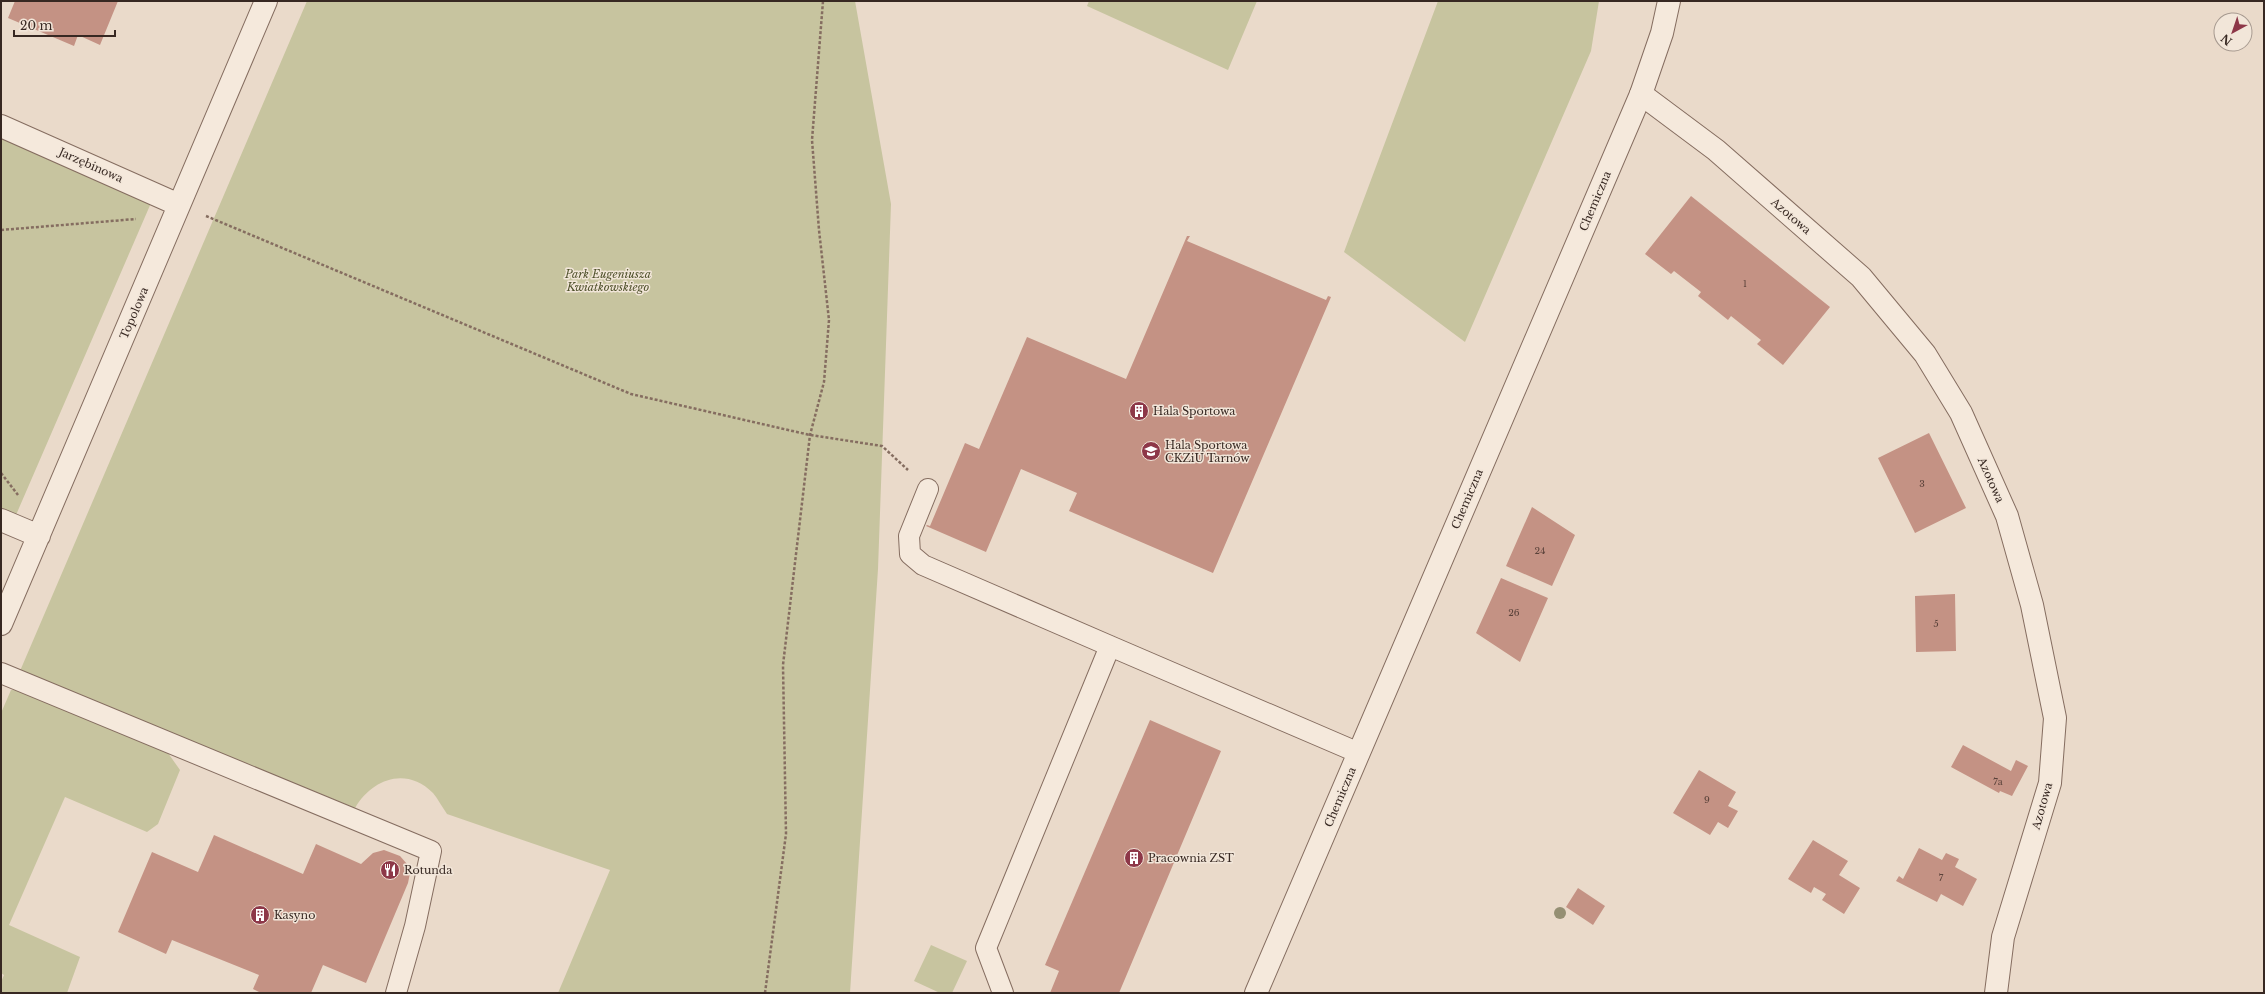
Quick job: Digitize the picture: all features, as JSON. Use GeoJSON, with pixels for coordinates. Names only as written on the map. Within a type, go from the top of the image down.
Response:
{"type":"FeatureCollection","features":[{"type":"Feature","properties":{"kind":"street","name":"Topolowa"},"geometry":{"type":"LineString","coordinates":[[1,624],[266,1]]}},
{"type":"Feature","properties":{"kind":"street","name":"Chemiczna"},"geometry":{"type":"LineString","coordinates":[[1256,993],[1641,94],[1662,34],[1669,1]]}},
{"type":"Feature","properties":{"kind":"street","name":"Azotowa"},"geometry":{"type":"LineString","coordinates":[[1641,94],[1716,150],[1861,277],[1925,354],[1961,413],[2007,516],[2032,605],[2055,718],[2050,783],[2003,937],[1996,993]]}},
{"type":"Feature","properties":{"kind":"street","name":"Jarzębinowa"},"geometry":{"type":"LineString","coordinates":[[1,126],[179,205]]}},
{"type":"Feature","properties":{"kind":"street"},"geometry":{"type":"LineString","coordinates":[[1,520],[39,536]]}},
{"type":"Feature","properties":{"kind":"lane"},"geometry":{"type":"LineString","coordinates":[[928,489],[909,536],[910,554],[923,565],[1359,753]]}},
{"type":"Feature","properties":{"kind":"lane"},"geometry":{"type":"LineString","coordinates":[[1003,993],[986,948],[1110,646]]}},
{"type":"Feature","properties":{"kind":"lane"},"geometry":{"type":"LineString","coordinates":[[1,673],[431,851],[415,926],[396,993]]}},
{"type":"Feature","properties":{"kind":"path"},"geometry":{"type":"LineString","coordinates":[[766,993],[786,834],[783,666],[810,435],[824,382],[829,320],[819,230],[812,140],[823,1]]}},
{"type":"Feature","properties":{"kind":"path"},"geometry":{"type":"LineString","coordinates":[[179,205],[631,394],[810,435],[882,446],[928,489]]}},
{"type":"Feature","properties":{"kind":"path"},"geometry":{"type":"LineString","coordinates":[[1,230],[141,218]]}},
{"type":"Feature","properties":{"kind":"path"},"geometry":{"type":"LineString","coordinates":[[1,473],[22,500]]}},
{"type":"Feature","properties":{"kind":"green space","name":"Park Eugeniusza Kwiatkowskiego"},"geometry":{"type":"Polygon","coordinates":[[[307,1],[855,1],[891,204],[878,569],[850,993],[558,993],[610,870],[447,814],[433,793],[423,785],[412,780],[401,778],[380,783],[362,798],[355,808],[20,671],[307,1]]]}},
{"type":"Feature","properties":{"kind":"green space"},"geometry":{"type":"Polygon","coordinates":[[[1089,1],[1257,1],[1228,70],[1087,6],[1089,1]]]}},
{"type":"Feature","properties":{"kind":"green space"},"geometry":{"type":"Polygon","coordinates":[[[1438,1],[1599,1],[1591,51],[1465,342],[1344,252],[1438,1]]]}},
{"type":"Feature","properties":{"kind":"green space"},"geometry":{"type":"Polygon","coordinates":[[[1,138],[151,203],[16,515],[1,508],[1,138]]]}},
{"type":"Feature","properties":{"kind":"green space"},"geometry":{"type":"Polygon","coordinates":[[[11,690],[29,691],[168,753],[180,770],[158,824],[147,832],[65,797],[9,925],[80,957],[67,993],[1,993],[1,982],[4,975],[1,973],[1,713],[11,690]]]}},
{"type":"Feature","properties":{"kind":"green space"},"geometry":{"type":"Polygon","coordinates":[[[931,945],[967,961],[952,993],[940,993],[914,981],[931,945]]]}},
{"type":"Feature","properties":{"kind":"building"},"geometry":{"type":"Polygon","coordinates":[[[15,1],[118,1],[100,45],[78,35],[74,46],[8,18],[15,1]]]}},
{"type":"Feature","properties":{"kind":"building"},"geometry":{"type":"Polygon","coordinates":[[[1691,196],[1830,307],[1783,365],[1757,344],[1761,340],[1731,316],[1728,320],[1698,296],[1701,292],[1674,271],[1671,274],[1645,254],[1691,196]]]}},
{"type":"Feature","properties":{"kind":"building","name":"Hala Sportowa"},"geometry":{"type":"Polygon","coordinates":[[[1187,236],[1190,236],[1187,241],[1326,300],[1328,296],[1331,297],[1213,573],[1069,511],[1077,493],[1021,469],[986,552],[926,526],[930,526],[965,443],[979,449],[1027,337],[1126,379],[1187,236]]]}},
{"type":"Feature","properties":{"kind":"building"},"geometry":{"type":"Polygon","coordinates":[[[1929,433],[1966,508],[1915,533],[1878,458],[1929,433]]]}},
{"type":"Feature","properties":{"kind":"building"},"geometry":{"type":"Polygon","coordinates":[[[1532,507],[1575,535],[1552,586],[1506,566],[1532,507]]]}},
{"type":"Feature","properties":{"kind":"building"},"geometry":{"type":"Polygon","coordinates":[[[1501,578],[1548,598],[1520,662],[1476,633],[1501,578]]]}},
{"type":"Feature","properties":{"kind":"building"},"geometry":{"type":"Polygon","coordinates":[[[1955,594],[1956,651],[1916,652],[1915,596],[1955,594]]]}},
{"type":"Feature","properties":{"kind":"building","name":"Pracownia ZST"},"geometry":{"type":"Polygon","coordinates":[[[1150,720],[1221,751],[1119,993],[1050,993],[1059,971],[1045,965],[1150,720]]]}},
{"type":"Feature","properties":{"kind":"building"},"geometry":{"type":"Polygon","coordinates":[[[1963,745],[2011,771],[2016,760],[2028,766],[2012,796],[2000,791],[1999,793],[1951,767],[1963,745]]]}},
{"type":"Feature","properties":{"kind":"building"},"geometry":{"type":"Polygon","coordinates":[[[1699,770],[1736,792],[1728,806],[1738,811],[1728,828],[1718,822],[1710,835],[1673,813],[1699,770]]]}},
{"type":"Feature","properties":{"kind":"building","name":"Kasyno"},"geometry":{"type":"Polygon","coordinates":[[[214,835],[303,874],[316,844],[361,864],[373,853],[384,850],[400,856],[407,864],[410,873],[408,883],[366,983],[323,965],[311,993],[261,993],[253,989],[259,975],[172,940],[166,954],[118,932],[152,852],[198,872],[214,835]]]}},
{"type":"Feature","properties":{"kind":"building"},"geometry":{"type":"Polygon","coordinates":[[[1813,840],[1848,861],[1839,875],[1860,888],[1844,914],[1822,900],[1826,894],[1814,887],[1811,893],[1788,879],[1813,840]]]}},
{"type":"Feature","properties":{"kind":"building"},"geometry":{"type":"Polygon","coordinates":[[[1919,848],[1942,860],[1946,853],[1959,859],[1955,867],[1977,879],[1963,906],[1941,894],[1937,902],[1896,881],[1899,876],[1903,879],[1919,848]]]}},
{"type":"Feature","properties":{"kind":"building"},"geometry":{"type":"Polygon","coordinates":[[[1578,888],[1605,906],[1593,925],[1566,907],[1578,888]]]}},
{"type":"Feature","properties":{"kind":"place","name":"Hala Sportowa"},"geometry":{"type":"Point","coordinates":[1139,411]}},
{"type":"Feature","properties":{"kind":"place","name":"Hala Sportowa CKZiU Tarnów"},"geometry":{"type":"Point","coordinates":[1151,451]}},
{"type":"Feature","properties":{"kind":"place","name":"Pracownia ZST"},"geometry":{"type":"Point","coordinates":[1134,858]}},
{"type":"Feature","properties":{"kind":"place","name":"Rotunda"},"geometry":{"type":"Point","coordinates":[390,870]}},
{"type":"Feature","properties":{"kind":"place","name":"Kasyno"},"geometry":{"type":"Point","coordinates":[260,915]}}]}
